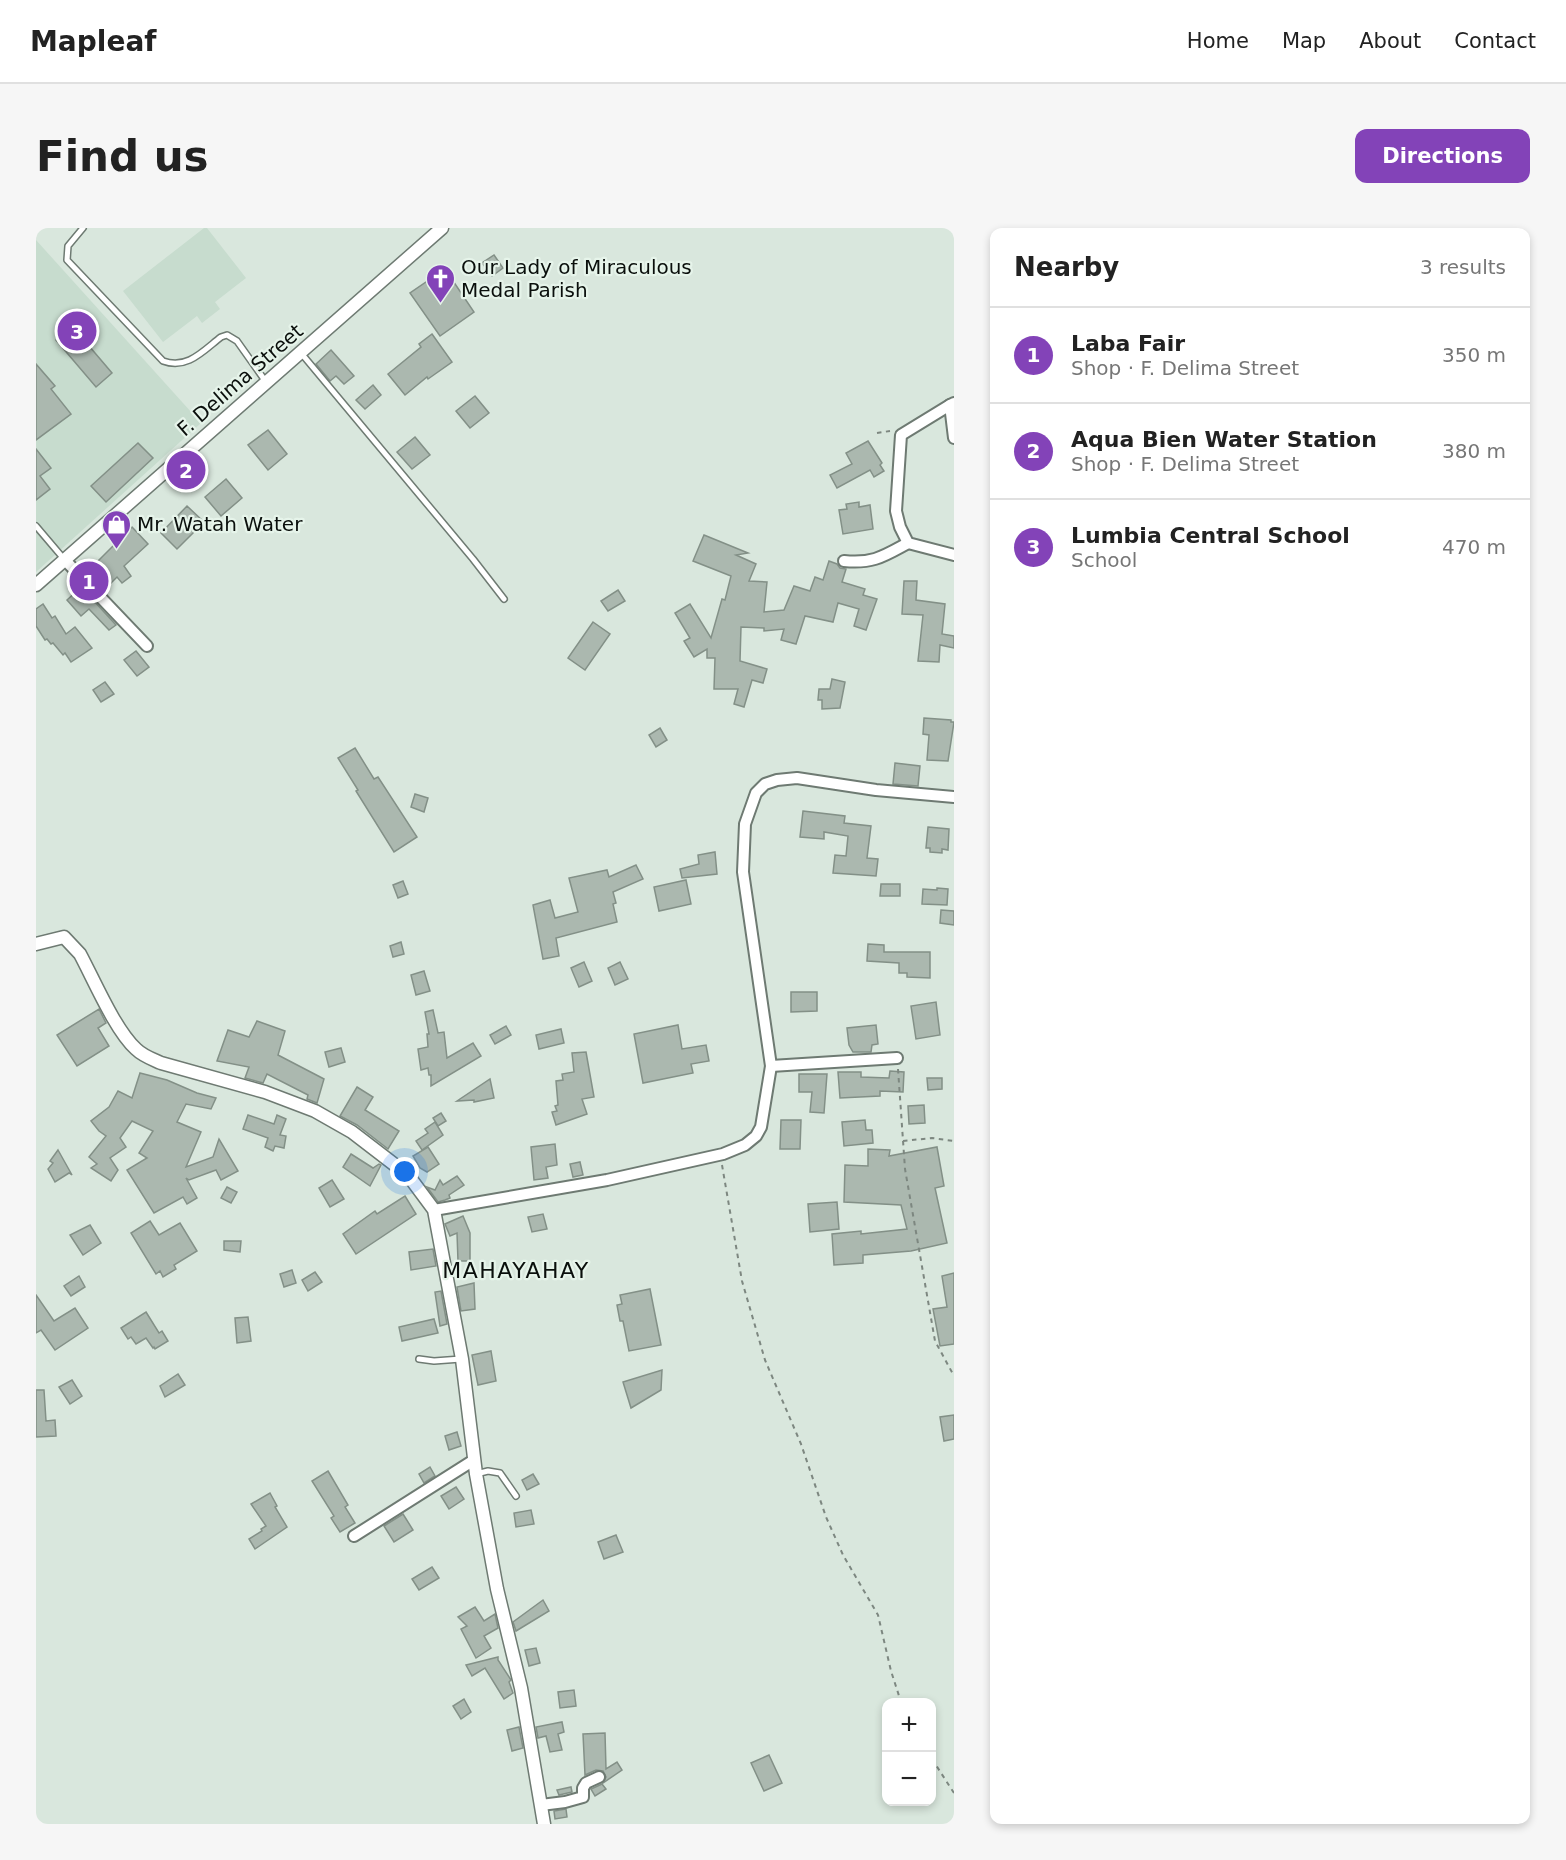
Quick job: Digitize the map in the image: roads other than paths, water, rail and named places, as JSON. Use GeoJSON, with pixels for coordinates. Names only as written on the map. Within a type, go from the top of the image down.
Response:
{"type":"FeatureCollection","features":[{"type":"Feature","properties":{"kind":"street","name":"F. Delima Street"},"geometry":{"type":"LineString","coordinates":[[36,585],[442,228]]}},
{"type":"Feature","properties":{"kind":"street"},"geometry":{"type":"LineString","coordinates":[[908,543],[900,527],[896,511],[901,435],[952,404],[954,438]]}},
{"type":"Feature","properties":{"kind":"street"},"geometry":{"type":"LineString","coordinates":[[844,561],[862,563],[881,558],[908,543],[954,555]]}},
{"type":"Feature","properties":{"kind":"street"},"geometry":{"type":"LineString","coordinates":[[64,559],[147,646]]}},
{"type":"Feature","properties":{"kind":"street"},"geometry":{"type":"LineString","coordinates":[[434,1210],[607,1180],[723,1154],[745,1145],[756,1136],[761,1127],[771,1066],[743,872],[745,824],[756,793],[765,784],[797,778],[876,790],[954,797]]}},
{"type":"Feature","properties":{"kind":"street"},"geometry":{"type":"LineString","coordinates":[[36,944],[64,937],[74,946],[123,1034],[144,1056],[161,1063],[265,1092],[315,1111],[352,1132],[408,1175],[434,1210],[462,1359],[476,1474],[497,1589],[521,1688],[544,1824]]}},
{"type":"Feature","properties":{"kind":"street"},"geometry":{"type":"LineString","coordinates":[[771,1066],[897,1058]]}},
{"type":"Feature","properties":{"kind":"street"},"geometry":{"type":"LineString","coordinates":[[354,1536],[474,1460]]}},
{"type":"Feature","properties":{"kind":"street"},"geometry":{"type":"LineString","coordinates":[[541,1805],[583,1797],[583,1788],[586,1783],[599,1777]]}},
{"type":"Feature","properties":{"kind":"lane"},"geometry":{"type":"LineString","coordinates":[[83,228],[68,246],[67,260],[163,361],[178,364],[189,362],[221,337],[227,335],[237,341],[267,383]]}},
{"type":"Feature","properties":{"kind":"lane"},"geometry":{"type":"LineString","coordinates":[[301,353],[474,559],[504,599]]}},
{"type":"Feature","properties":{"kind":"lane"},"geometry":{"type":"LineString","coordinates":[[36,526],[64,559]]}},
{"type":"Feature","properties":{"kind":"lane"},"geometry":{"type":"LineString","coordinates":[[419,1359],[434,1361],[462,1359]]}},
{"type":"Feature","properties":{"kind":"lane"},"geometry":{"type":"LineString","coordinates":[[476,1474],[488,1471],[500,1473],[516,1496]]}},
{"type":"Feature","properties":{"kind":"place","name":"Our Lady of Miraculous Medal Parish"},"geometry":{"type":"Point","coordinates":[440,304]}},
{"type":"Feature","properties":{"kind":"place","name":"Lumbia Central School"},"geometry":{"type":"Point","coordinates":[77,331]}},
{"type":"Feature","properties":{"kind":"place","name":"Aqua Bien Water Station"},"geometry":{"type":"Point","coordinates":[186,470]}},
{"type":"Feature","properties":{"kind":"place","name":"Mr. Watah Water"},"geometry":{"type":"Point","coordinates":[116,550]}},
{"type":"Feature","properties":{"kind":"place","name":"Laba Fair"},"geometry":{"type":"Point","coordinates":[89,581]}},
{"type":"Feature","properties":{"kind":"district","name":"MAHAYAHAY"},"geometry":{"type":"Point","coordinates":[516,1270]}}]}
